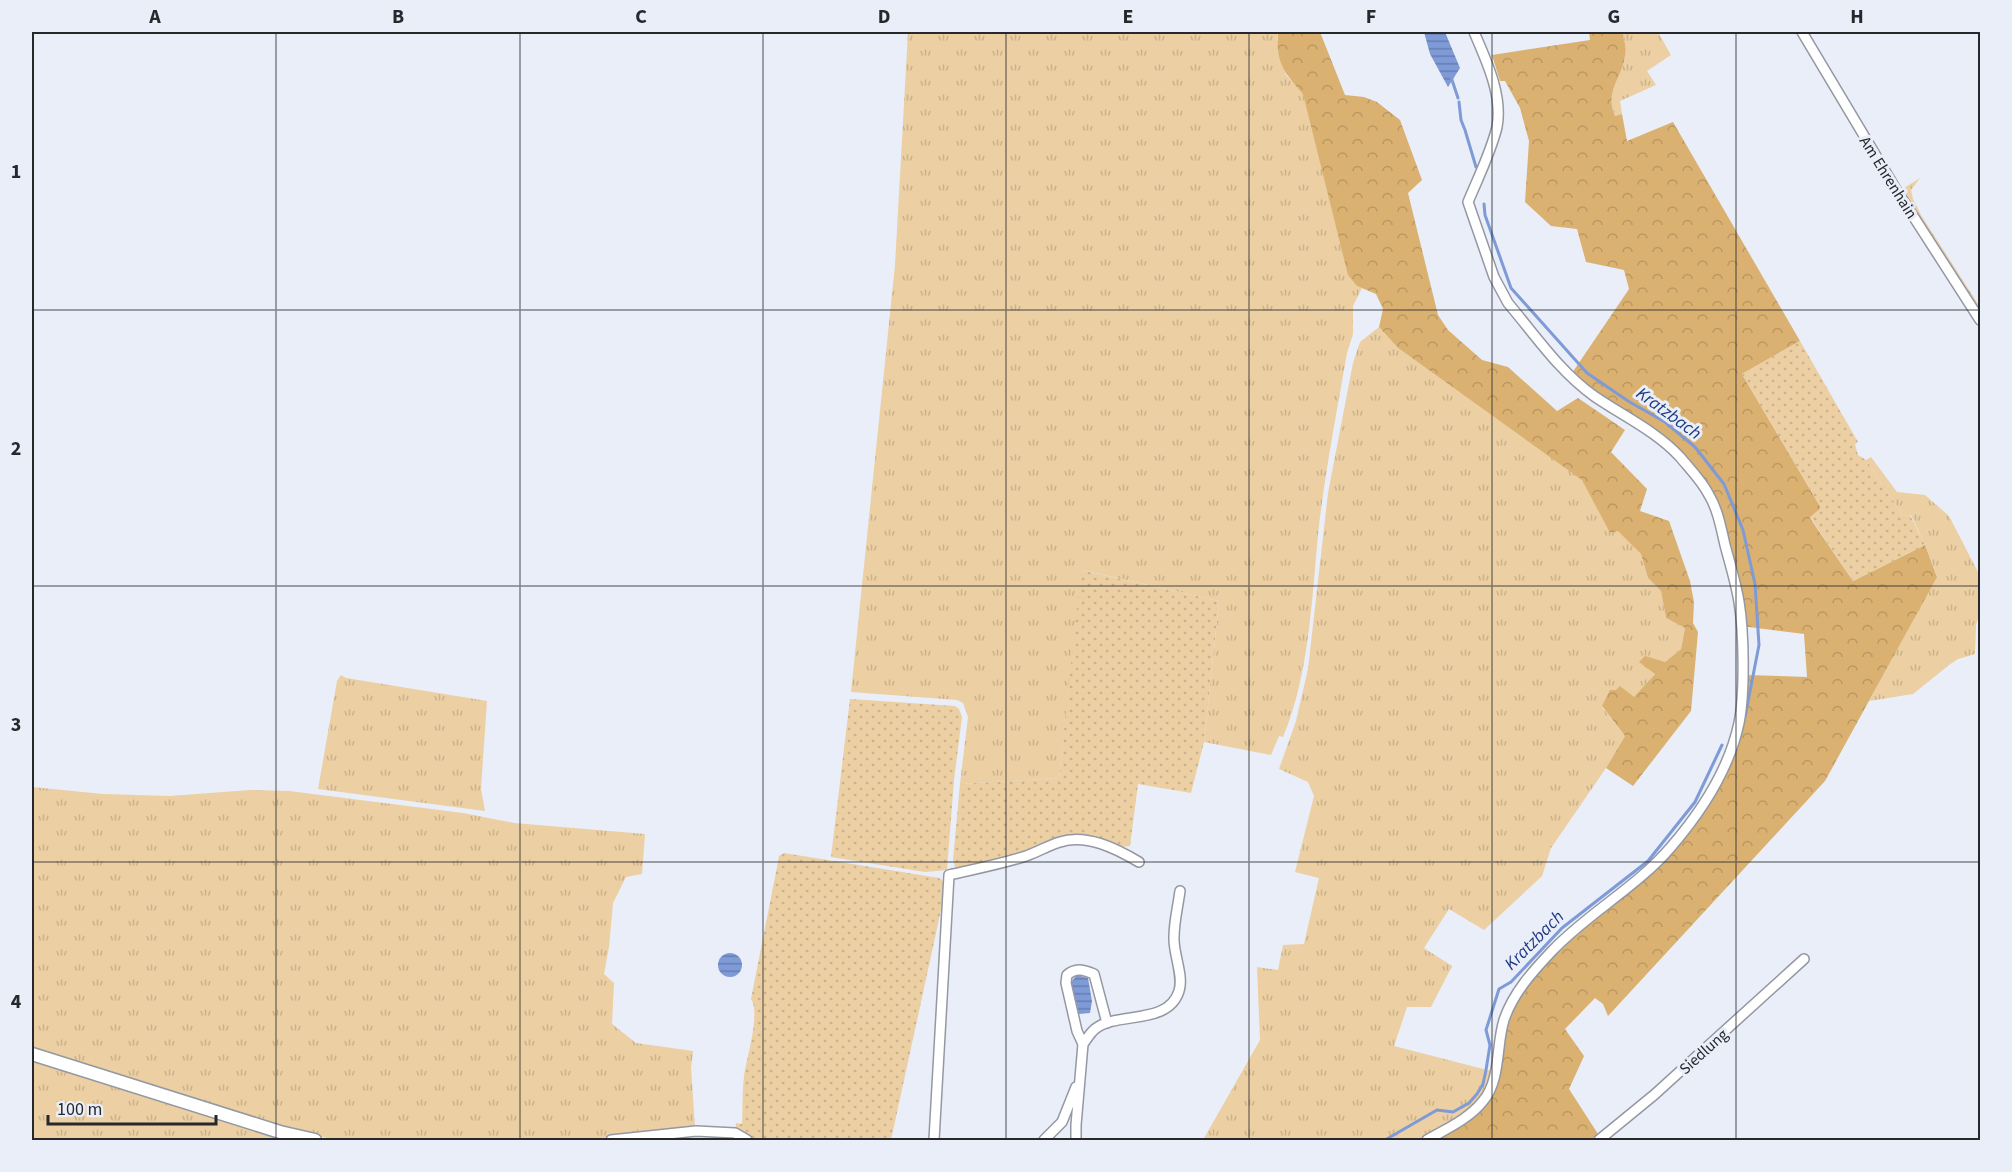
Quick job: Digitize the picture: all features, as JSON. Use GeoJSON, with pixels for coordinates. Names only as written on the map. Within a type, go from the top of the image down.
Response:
{"type":"FeatureCollection","features":[{"type":"Feature","properties":{"kind":"street"},"geometry":{"type":"LineString","coordinates":[[1427,1140],[1470,1114],[1484,1100],[1491,1086],[1504,1021],[1518,993],[1533,971],[1555,947],[1656,864],[1699,811],[1717,783],[1732,747],[1739,722],[1743,675],[1739,600],[1716,511],[1709,495],[1677,454],[1659,438],[1594,396],[1570,376],[1508,303],[1494,277],[1468,202],[1492,144],[1498,113],[1492,78],[1474,32]]}},
{"type":"Feature","properties":{"kind":"street","name":"Am Ehrenhain"},"geometry":{"type":"LineString","coordinates":[[1802,32],[1897,192],[1980,320]]}},
{"type":"Feature","properties":{"kind":"street"},"geometry":{"type":"LineString","coordinates":[[934,1140],[949,875],[1026,855],[1062,841],[1077,839],[1089,840],[1124,853],[1139,862]]}},
{"type":"Feature","properties":{"kind":"street"},"geometry":{"type":"LineString","coordinates":[[1083,1044],[1095,1029],[1107,1023],[1156,1012],[1164,1008],[1178,994],[1180,981],[1174,937],[1180,891]]}},
{"type":"Feature","properties":{"kind":"street","name":"Siedlung"},"geometry":{"type":"LineString","coordinates":[[1599,1140],[1654,1095],[1804,959]]}},
{"type":"Feature","properties":{"kind":"street"},"geometry":{"type":"LineString","coordinates":[[1076,1140],[1083,1044],[1077,1031],[1066,983],[1067,975],[1082,969],[1094,974],[1107,1023]]}},
{"type":"Feature","properties":{"kind":"street"},"geometry":{"type":"LineString","coordinates":[[32,1054],[280,1132],[315,1140]]}},
{"type":"Feature","properties":{"kind":"street"},"geometry":{"type":"LineString","coordinates":[[1044,1140],[1062,1122],[1081,1074]]}},
{"type":"Feature","properties":{"kind":"street"},"geometry":{"type":"LineString","coordinates":[[611,1140],[696,1131],[735,1133],[747,1140]]}},
{"type":"Feature","properties":{"kind":"green space"},"geometry":{"type":"Polygon","coordinates":[[[908,32],[1278,32],[1277,39],[1286,75],[1303,93],[1357,286],[1362,288],[1353,306],[1353,334],[1347,353],[1325,482],[1312,605],[1299,687],[1283,737],[1279,736],[1271,755],[1204,742],[1219,601],[1082,570],[1059,778],[960,784],[968,717],[963,703],[957,700],[851,692],[895,265],[908,32]]]}},
{"type":"Feature","properties":{"kind":"green space"},"geometry":{"type":"Polygon","coordinates":[[[1278,32],[1320,32],[1345,95],[1364,97],[1377,102],[1400,120],[1422,180],[1408,193],[1438,315],[1448,330],[1482,360],[1508,367],[1557,411],[1578,398],[1625,430],[1611,452],[1647,489],[1640,511],[1669,521],[1690,581],[1694,602],[1693,623],[1698,632],[1691,711],[1633,786],[1606,768],[1625,736],[1602,706],[1610,690],[1616,690],[1620,686],[1634,697],[1655,674],[1639,662],[1645,656],[1665,662],[1681,649],[1685,628],[1666,618],[1661,591],[1648,578],[1641,554],[1618,531],[1610,533],[1582,480],[1398,348],[1379,327],[1383,309],[1376,294],[1357,286],[1348,275],[1303,94],[1282,66],[1278,52],[1278,32]]]}},
{"type":"Feature","properties":{"kind":"green space"},"geometry":{"type":"Polygon","coordinates":[[[1589,32],[1622,32],[1626,53],[1613,92],[1612,107],[1615,116],[1622,114],[1627,141],[1673,122],[1800,341],[1742,374],[1821,508],[1810,518],[1853,581],[1925,545],[1937,577],[1825,781],[1608,1016],[1603,1004],[1595,998],[1565,1029],[1584,1056],[1569,1089],[1598,1134],[1591,1140],[1535,1140],[1533,1138],[1530,1140],[1436,1140],[1476,1115],[1493,1093],[1507,1023],[1513,1008],[1536,973],[1557,950],[1658,867],[1700,816],[1721,784],[1743,729],[1746,675],[1807,677],[1804,634],[1741,626],[1716,511],[1677,454],[1570,376],[1629,289],[1624,270],[1586,262],[1577,229],[1551,226],[1525,202],[1529,141],[1520,108],[1505,81],[1500,81],[1492,55],[1590,40],[1589,32]]]}},
{"type":"Feature","properties":{"kind":"green space"},"geometry":{"type":"Polygon","coordinates":[[[1622,32],[1658,32],[1671,55],[1647,71],[1656,85],[1620,101],[1622,114],[1615,116],[1612,107],[1613,92],[1626,53],[1622,32]]]}},
{"type":"Feature","properties":{"kind":"green space"},"geometry":{"type":"Polygon","coordinates":[[[1920,178],[1911,190],[1913,199],[1980,307],[1980,312],[1915,212],[1904,188],[1920,178]]]}},
{"type":"Feature","properties":{"kind":"green space"},"geometry":{"type":"Polygon","coordinates":[[[1379,327],[1398,348],[1583,480],[1610,533],[1618,530],[1641,554],[1648,578],[1661,591],[1666,618],[1685,628],[1681,649],[1665,662],[1634,698],[1602,707],[1625,736],[1551,848],[1542,876],[1484,930],[1449,909],[1424,948],[1452,966],[1431,1007],[1407,1007],[1394,1046],[1491,1071],[1480,1099],[1468,1110],[1420,1140],[1203,1140],[1260,1040],[1257,967],[1278,970],[1283,945],[1304,944],[1319,878],[1295,872],[1314,796],[1308,782],[1279,769],[1296,721],[1308,669],[1328,493],[1353,363],[1360,342],[1379,327]]]}},
{"type":"Feature","properties":{"kind":"green space"},"geometry":{"type":"Polygon","coordinates":[[[1800,341],[1858,442],[1855,444],[1858,455],[1866,460],[1903,516],[1910,515],[1925,545],[1853,581],[1810,517],[1821,508],[1742,374],[1800,341]]]}},
{"type":"Feature","properties":{"kind":"green space"},"geometry":{"type":"Polygon","coordinates":[[[1871,457],[1897,492],[1925,495],[1949,516],[1979,574],[1980,612],[1976,625],[1975,654],[1958,659],[1913,694],[1869,701],[1937,576],[1911,515],[1903,516],[1866,460],[1871,457]]]}},
{"type":"Feature","properties":{"kind":"green space"},"geometry":{"type":"Polygon","coordinates":[[[1081,570],[1219,601],[1204,742],[1191,793],[1138,784],[1130,846],[1121,847],[1090,838],[956,870],[953,860],[960,784],[1059,778],[1081,570]]]}},
{"type":"Feature","properties":{"kind":"green space"},"geometry":{"type":"Polygon","coordinates":[[[341,675],[346,678],[487,701],[481,789],[485,811],[318,789],[337,681],[341,675]]]}},
{"type":"Feature","properties":{"kind":"green space"},"geometry":{"type":"Polygon","coordinates":[[[850,699],[955,706],[959,709],[962,717],[954,780],[947,870],[925,872],[831,857],[850,699]]]}},
{"type":"Feature","properties":{"kind":"green space"},"geometry":{"type":"Polygon","coordinates":[[[32,787],[103,794],[170,796],[250,790],[289,791],[463,813],[514,823],[645,834],[642,874],[626,877],[613,903],[604,974],[614,983],[612,1024],[636,1043],[693,1051],[691,1068],[695,1128],[582,1140],[336,1140],[280,1127],[32,1049],[32,787]]]}},
{"type":"Feature","properties":{"kind":"green space"},"geometry":{"type":"Polygon","coordinates":[[[784,853],[939,878],[946,887],[891,1140],[747,1140],[735,1133],[736,1123],[742,1124],[744,1077],[754,1026],[754,1006],[751,999],[779,856],[784,853]]]}},
{"type":"Feature","properties":{"kind":"green space"},"geometry":{"type":"Polygon","coordinates":[[[32,1060],[297,1140],[32,1140],[32,1060]]]}},
{"type":"Feature","properties":{"kind":"water"},"geometry":{"type":"Polygon","coordinates":[[[1424,32],[1445,32],[1460,68],[1448,87],[1430,54],[1424,32]]]}},
{"type":"Feature","properties":{"kind":"water"},"geometry":{"type":"Polygon","coordinates":[[[730,953],[739,956],[742,965],[739,974],[730,977],[721,974],[718,965],[721,956],[730,953]]]}},
{"type":"Feature","properties":{"kind":"water"},"geometry":{"type":"Polygon","coordinates":[[[1077,975],[1088,978],[1092,1001],[1090,1013],[1079,1014],[1071,982],[1077,975]]]}},
{"type":"Feature","properties":{"kind":"waterway","name":"Kratzbach"},"geometry":{"type":"LineString","coordinates":[[1451,77],[1458,98]]}},
{"type":"Feature","properties":{"kind":"waterway","name":"Kratzbach"},"geometry":{"type":"LineString","coordinates":[[1459,102],[1461,120],[1476,167]]}},
{"type":"Feature","properties":{"kind":"waterway","name":"Kratzbach"},"geometry":{"type":"LineString","coordinates":[[1484,204],[1485,215],[1511,288],[1587,373],[1628,401],[1665,422],[1695,447],[1724,484],[1743,530],[1755,584],[1759,645],[1745,717]]}},
{"type":"Feature","properties":{"kind":"waterway","name":"Kratzbach"},"geometry":{"type":"LineString","coordinates":[[1385,1140],[1437,1110],[1453,1112],[1469,1103],[1477,1094],[1483,1084],[1490,1045],[1486,1030],[1499,989],[1511,982],[1562,928],[1648,861],[1695,802],[1722,745]]}}]}
